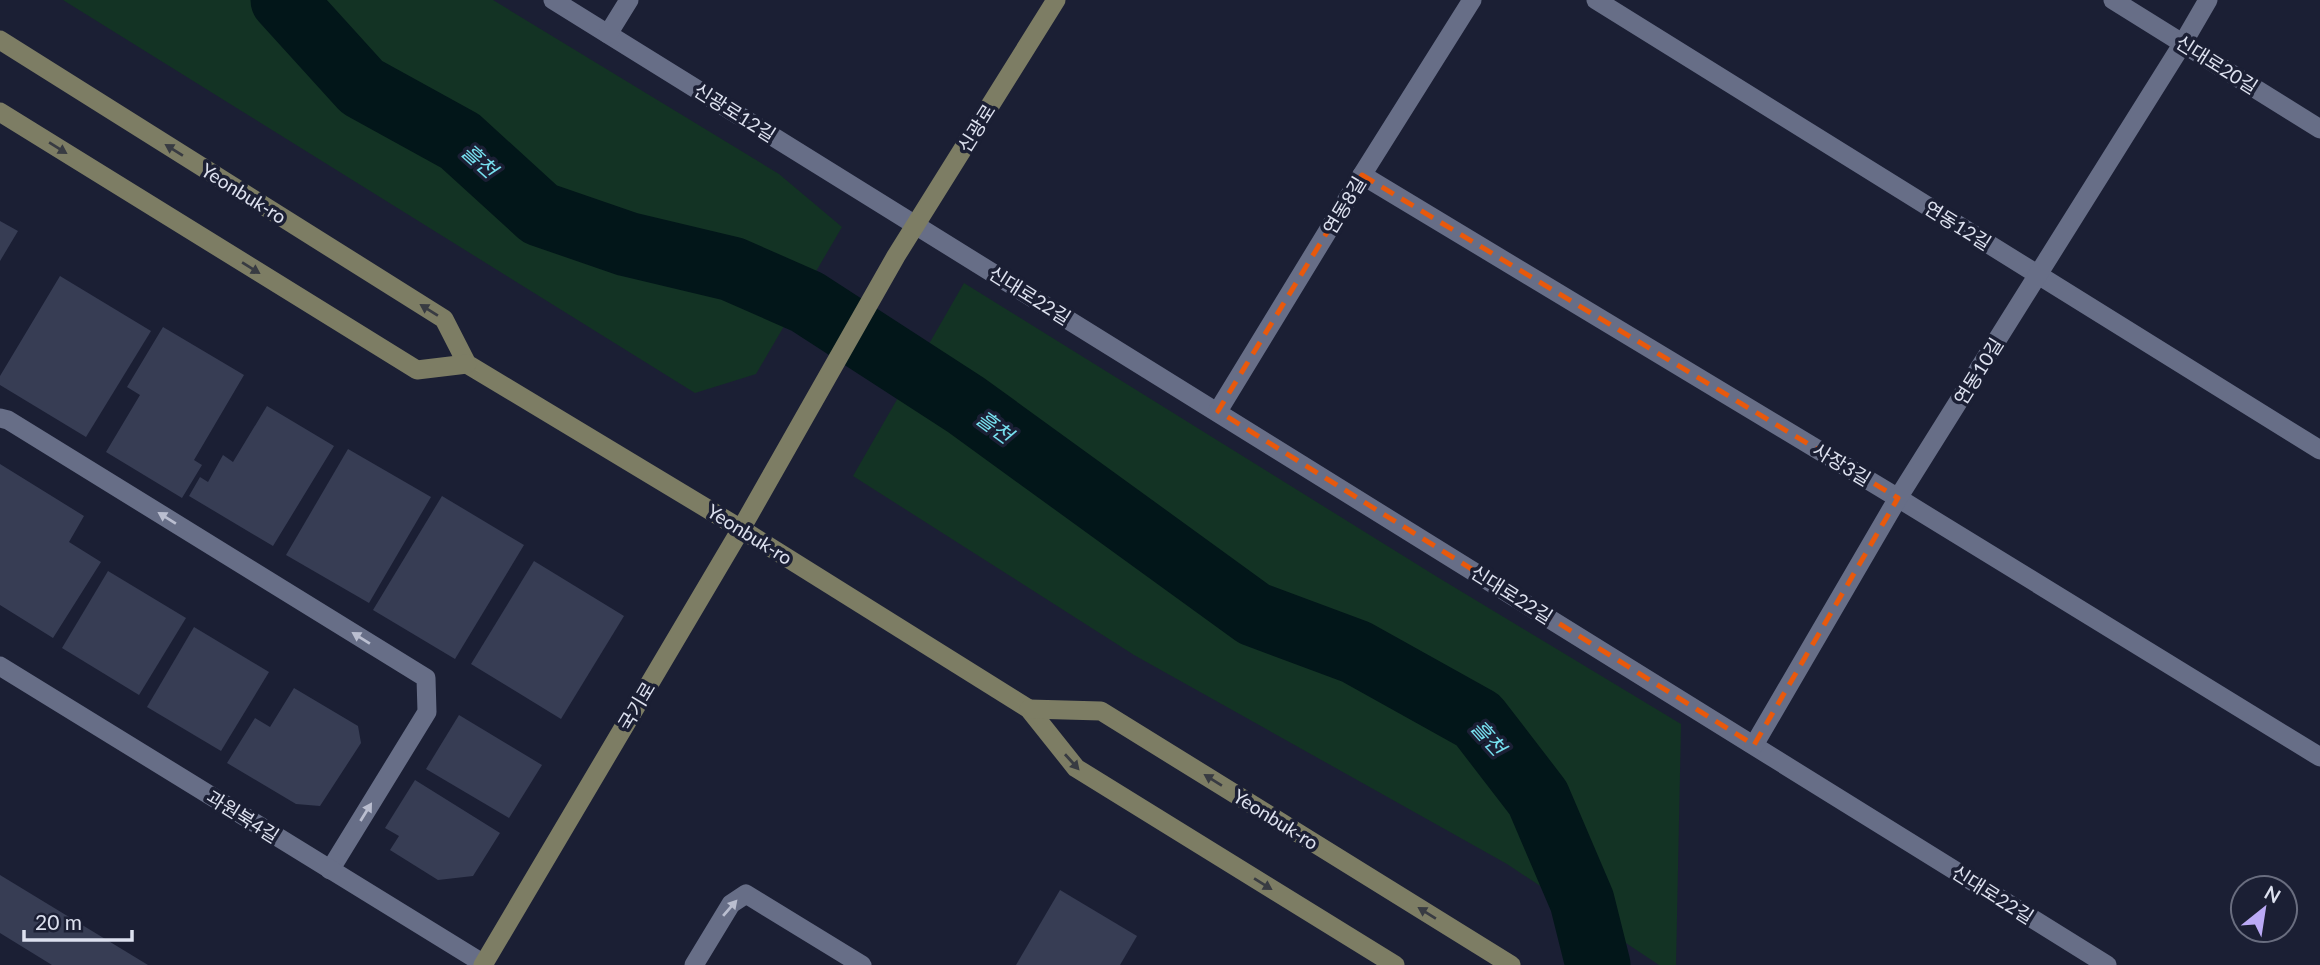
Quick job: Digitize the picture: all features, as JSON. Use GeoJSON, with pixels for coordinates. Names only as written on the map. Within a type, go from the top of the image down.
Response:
{"type":"FeatureCollection","features":[{"type":"Feature","properties":{"kind":"main road","name":"신광로"},"geometry":{"type":"LineString","coordinates":[[788,446],[896,256],[1056,0]]}},
{"type":"Feature","properties":{"kind":"main road","name":"Yeonbuk-ro"},"geometry":{"type":"LineString","coordinates":[[0,40],[444,319],[467,365],[741,528],[1029,709],[1076,768],[1395,965]]}},
{"type":"Feature","properties":{"kind":"main road"},"geometry":{"type":"LineString","coordinates":[[0,112],[417,370],[467,365]]}},
{"type":"Feature","properties":{"kind":"main road","name":"국기로"},"geometry":{"type":"LineString","coordinates":[[484,965],[788,446]]}},
{"type":"Feature","properties":{"kind":"main road","name":"Yeonbuk-ro"},"geometry":{"type":"LineString","coordinates":[[1029,709],[1101,711],[1511,965]]}},
{"type":"Feature","properties":{"kind":"street","name":"신광로12길"},"geometry":{"type":"LineString","coordinates":[[553,0],[916,224]]}},
{"type":"Feature","properties":{"kind":"street"},"geometry":{"type":"LineString","coordinates":[[608,34],[629,0]]}},
{"type":"Feature","properties":{"kind":"street","name":"연동8길"},"geometry":{"type":"LineString","coordinates":[[1218,411],[1472,0]]}},
{"type":"Feature","properties":{"kind":"street","name":"연동12길"},"geometry":{"type":"LineString","coordinates":[[1596,0],[2320,450]]}},
{"type":"Feature","properties":{"kind":"street","name":"신대로20길"},"geometry":{"type":"LineString","coordinates":[[2113,0],[2320,129]]}},
{"type":"Feature","properties":{"kind":"street","name":"연동10길"},"geometry":{"type":"LineString","coordinates":[[1754,745],[1898,498],[2208,0]]}},
{"type":"Feature","properties":{"kind":"street","name":"사장3길"},"geometry":{"type":"LineString","coordinates":[[1362,175],[1898,498],[2320,757]]}},
{"type":"Feature","properties":{"kind":"street","name":"신대로22길"},"geometry":{"type":"LineString","coordinates":[[916,224],[2107,965]]}},
{"type":"Feature","properties":{"kind":"street"},"geometry":{"type":"LineString","coordinates":[[0,418],[8,420],[426,677],[427,712],[330,870]]}},
{"type":"Feature","properties":{"kind":"street","name":"과원북4길"},"geometry":{"type":"LineString","coordinates":[[0,666],[484,965]]}},
{"type":"Feature","properties":{"kind":"street"},"geometry":{"type":"LineString","coordinates":[[694,965],[731,904],[746,894],[862,965]]}},
{"type":"Feature","properties":{"kind":"highlighted area"},"geometry":{"type":"Polygon","coordinates":[[[1362,175],[1898,498],[1754,745],[1218,411],[1362,175]]]}},
{"type":"Feature","properties":{"kind":"green space"},"geometry":{"type":"Polygon","coordinates":[[[63,0],[493,0],[779,174],[842,227],[756,374],[695,393],[63,0]]]}},
{"type":"Feature","properties":{"kind":"green space"},"geometry":{"type":"Polygon","coordinates":[[[964,283],[1439,578],[1681,724],[1676,965],[1659,965],[1507,864],[1134,655],[853,476],[964,283]]]}},
{"type":"Feature","properties":{"kind":"building"},"geometry":{"type":"Polygon","coordinates":[[[0,221],[18,231],[0,261],[0,221]]]}},
{"type":"Feature","properties":{"kind":"building"},"geometry":{"type":"Polygon","coordinates":[[[60,276],[151,331],[86,437],[0,385],[0,376],[60,276]]]}},
{"type":"Feature","properties":{"kind":"building"},"geometry":{"type":"Polygon","coordinates":[[[163,327],[244,375],[194,460],[202,465],[182,498],[106,452],[140,395],[127,387],[163,327]]]}},
{"type":"Feature","properties":{"kind":"building"},"geometry":{"type":"Polygon","coordinates":[[[267,406],[334,446],[273,546],[189,496],[200,477],[208,482],[223,455],[233,462],[267,406]]]}},
{"type":"Feature","properties":{"kind":"building"},"geometry":{"type":"Polygon","coordinates":[[[348,449],[431,497],[369,603],[286,555],[348,449]]]}},
{"type":"Feature","properties":{"kind":"building"},"geometry":{"type":"Polygon","coordinates":[[[0,464],[84,516],[69,542],[101,562],[53,638],[0,605],[0,464]]]}},
{"type":"Feature","properties":{"kind":"building"},"geometry":{"type":"Polygon","coordinates":[[[442,496],[524,545],[455,659],[373,610],[442,496]]]}},
{"type":"Feature","properties":{"kind":"building"},"geometry":{"type":"Polygon","coordinates":[[[534,561],[624,616],[561,719],[471,664],[534,561]]]}},
{"type":"Feature","properties":{"kind":"building"},"geometry":{"type":"Polygon","coordinates":[[[108,571],[186,618],[139,695],[62,648],[108,571]]]}},
{"type":"Feature","properties":{"kind":"building"},"geometry":{"type":"Polygon","coordinates":[[[194,627],[269,672],[221,751],[147,707],[194,627]]]}},
{"type":"Feature","properties":{"kind":"building"},"geometry":{"type":"Polygon","coordinates":[[[294,688],[358,726],[361,743],[320,806],[296,804],[227,763],[255,718],[270,727],[294,688]]]}},
{"type":"Feature","properties":{"kind":"building"},"geometry":{"type":"Polygon","coordinates":[[[459,715],[542,765],[509,818],[426,769],[459,715]]]}},
{"type":"Feature","properties":{"kind":"building"},"geometry":{"type":"Polygon","coordinates":[[[415,780],[500,833],[473,876],[438,880],[390,850],[399,836],[385,828],[415,780]]]}},
{"type":"Feature","properties":{"kind":"building"},"geometry":{"type":"Polygon","coordinates":[[[0,875],[148,965],[52,965],[0,933],[0,875]]]}},
{"type":"Feature","properties":{"kind":"building"},"geometry":{"type":"Polygon","coordinates":[[[1060,890],[1137,936],[1120,965],[1016,965],[1060,890]]]}},
{"type":"Feature","properties":{"kind":"waterway","name":"흘천"},"geometry":{"type":"LineString","coordinates":[[283,0],[362,87],[460,141],[540,214],[627,244],[732,269],[807,302],[966,405],[1254,614],[1356,652],[1478,720],[1538,798],[1582,901],[1598,965]]}}]}
